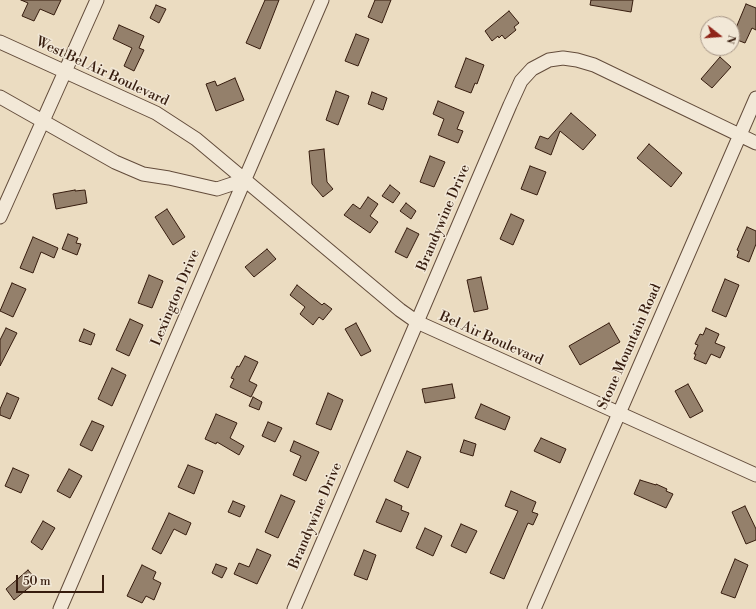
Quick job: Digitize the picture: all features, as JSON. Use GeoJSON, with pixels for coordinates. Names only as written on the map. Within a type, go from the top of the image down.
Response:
{"type":"FeatureCollection","features":[{"type":"Feature","properties":{"kind":"street"},"geometry":{"type":"LineString","coordinates":[[0,217],[97,0]]}},
{"type":"Feature","properties":{"kind":"street","name":"Lexington Drive"},"geometry":{"type":"LineString","coordinates":[[60,609],[322,0]]}},
{"type":"Feature","properties":{"kind":"street","name":"West Bel Air Boulevard"},"geometry":{"type":"LineString","coordinates":[[0,42],[156,113],[196,139],[244,180]]}},
{"type":"Feature","properties":{"kind":"street","name":"Brandywine Drive"},"geometry":{"type":"LineString","coordinates":[[294,609],[510,105],[521,81],[532,69],[549,60],[564,58],[588,63],[756,143]]}},
{"type":"Feature","properties":{"kind":"street"},"geometry":{"type":"LineString","coordinates":[[0,97],[115,162],[142,174],[169,178],[217,189],[244,180]]}},
{"type":"Feature","properties":{"kind":"street","name":"Stone Mountain Road"},"geometry":{"type":"LineString","coordinates":[[534,609],[756,98]]}},
{"type":"Feature","properties":{"kind":"street","name":"Bel Air Boulevard"},"geometry":{"type":"LineString","coordinates":[[244,180],[400,310],[417,322],[756,475]]}},
{"type":"Feature","properties":{"kind":"building"},"geometry":{"type":"Polygon","coordinates":[[[21,0],[61,0],[54,15],[40,9],[34,21],[22,16],[28,3],[21,0]]]}},
{"type":"Feature","properties":{"kind":"building"},"geometry":{"type":"Polygon","coordinates":[[[265,0],[279,0],[260,49],[246,43],[265,0]]]}},
{"type":"Feature","properties":{"kind":"building"},"geometry":{"type":"Polygon","coordinates":[[[375,0],[391,0],[382,23],[368,17],[375,0]]]}},
{"type":"Feature","properties":{"kind":"building"},"geometry":{"type":"Polygon","coordinates":[[[591,0],[633,0],[631,12],[590,5],[591,0]]]}},
{"type":"Feature","properties":{"kind":"building"},"geometry":{"type":"Polygon","coordinates":[[[746,4],[756,8],[756,30],[752,28],[745,43],[740,41],[740,18],[746,4]]]}},
{"type":"Feature","properties":{"kind":"building"},"geometry":{"type":"Polygon","coordinates":[[[156,5],[166,9],[159,23],[150,18],[156,5]]]}},
{"type":"Feature","properties":{"kind":"building"},"geometry":{"type":"Polygon","coordinates":[[[509,11],[519,23],[514,27],[516,30],[505,39],[502,35],[499,38],[498,36],[492,41],[485,31],[509,11]]]}},
{"type":"Feature","properties":{"kind":"building"},"geometry":{"type":"Polygon","coordinates":[[[119,25],[144,36],[139,48],[144,50],[134,71],[124,66],[132,48],[113,39],[119,25]]]}},
{"type":"Feature","properties":{"kind":"building"},"geometry":{"type":"Polygon","coordinates":[[[356,34],[369,39],[358,66],[345,61],[356,34]]]}},
{"type":"Feature","properties":{"kind":"building"},"geometry":{"type":"Polygon","coordinates":[[[720,57],[731,67],[712,88],[701,79],[720,57]]]}},
{"type":"Feature","properties":{"kind":"building"},"geometry":{"type":"Polygon","coordinates":[[[466,58],[484,65],[477,84],[475,83],[471,93],[455,87],[466,58]]]}},
{"type":"Feature","properties":{"kind":"building"},"geometry":{"type":"Polygon","coordinates":[[[235,78],[244,100],[216,111],[206,84],[215,81],[217,86],[235,78]]]}},
{"type":"Feature","properties":{"kind":"building"},"geometry":{"type":"Polygon","coordinates":[[[336,91],[349,96],[338,125],[326,120],[336,91]]]}},
{"type":"Feature","properties":{"kind":"building"},"geometry":{"type":"Polygon","coordinates":[[[372,92],[387,98],[383,110],[368,104],[372,92]]]}},
{"type":"Feature","properties":{"kind":"building"},"geometry":{"type":"Polygon","coordinates":[[[438,101],[464,112],[457,129],[463,131],[458,143],[438,135],[444,119],[433,114],[438,101]]]}},
{"type":"Feature","properties":{"kind":"building"},"geometry":{"type":"Polygon","coordinates":[[[571,113],[596,135],[583,150],[560,131],[551,155],[535,148],[540,136],[548,139],[571,113]]]}},
{"type":"Feature","properties":{"kind":"building"},"geometry":{"type":"Polygon","coordinates":[[[649,144],[682,173],[671,187],[637,158],[649,144]]]}},
{"type":"Feature","properties":{"kind":"building"},"geometry":{"type":"Polygon","coordinates":[[[324,149],[327,182],[333,189],[323,197],[312,184],[309,151],[324,149]]]}},
{"type":"Feature","properties":{"kind":"building"},"geometry":{"type":"Polygon","coordinates":[[[430,156],[445,162],[434,187],[420,182],[430,156]]]}},
{"type":"Feature","properties":{"kind":"building"},"geometry":{"type":"Polygon","coordinates":[[[530,166],[546,172],[537,195],[521,189],[530,166]]]}},
{"type":"Feature","properties":{"kind":"building"},"geometry":{"type":"Polygon","coordinates":[[[390,185],[400,193],[393,203],[382,196],[390,185]]]}},
{"type":"Feature","properties":{"kind":"building"},"geometry":{"type":"Polygon","coordinates":[[[75,190],[85,190],[87,203],[56,209],[53,194],[75,190]]]}},
{"type":"Feature","properties":{"kind":"building"},"geometry":{"type":"Polygon","coordinates":[[[368,197],[378,204],[370,216],[378,222],[370,233],[344,215],[353,204],[360,209],[368,197]]]}},
{"type":"Feature","properties":{"kind":"building"},"geometry":{"type":"Polygon","coordinates":[[[406,203],[416,211],[411,219],[400,211],[406,203]]]}},
{"type":"Feature","properties":{"kind":"building"},"geometry":{"type":"Polygon","coordinates":[[[167,209],[185,237],[173,245],[155,217],[167,209]]]}},
{"type":"Feature","properties":{"kind":"building"},"geometry":{"type":"Polygon","coordinates":[[[511,214],[524,220],[513,245],[500,239],[511,214]]]}},
{"type":"Feature","properties":{"kind":"building"},"geometry":{"type":"Polygon","coordinates":[[[747,227],[756,231],[756,244],[749,262],[737,257],[739,251],[737,250],[747,227]]]}},
{"type":"Feature","properties":{"kind":"building"},"geometry":{"type":"Polygon","coordinates":[[[407,228],[419,234],[407,258],[395,252],[407,228]]]}},
{"type":"Feature","properties":{"kind":"building"},"geometry":{"type":"Polygon","coordinates":[[[68,234],[78,238],[76,243],[81,244],[77,255],[62,249],[68,234]]]}},
{"type":"Feature","properties":{"kind":"building"},"geometry":{"type":"Polygon","coordinates":[[[33,237],[58,248],[54,258],[41,252],[33,273],[20,268],[33,237]]]}},
{"type":"Feature","properties":{"kind":"building"},"geometry":{"type":"Polygon","coordinates":[[[267,249],[276,259],[254,277],[245,267],[267,249]]]}},
{"type":"Feature","properties":{"kind":"building"},"geometry":{"type":"Polygon","coordinates":[[[149,275],[163,281],[152,308],[138,303],[149,275]]]}},
{"type":"Feature","properties":{"kind":"building"},"geometry":{"type":"Polygon","coordinates":[[[481,277],[488,309],[474,312],[467,280],[481,277]]]}},
{"type":"Feature","properties":{"kind":"building"},"geometry":{"type":"Polygon","coordinates":[[[725,279],[739,285],[726,317],[712,311],[725,279]]]}},
{"type":"Feature","properties":{"kind":"building"},"geometry":{"type":"Polygon","coordinates":[[[12,283],[26,289],[13,317],[0,311],[12,283]]]}},
{"type":"Feature","properties":{"kind":"building"},"geometry":{"type":"Polygon","coordinates":[[[297,285],[322,305],[324,303],[332,309],[323,320],[319,317],[313,325],[300,314],[305,307],[290,295],[297,285]]]}},
{"type":"Feature","properties":{"kind":"building"},"geometry":{"type":"Polygon","coordinates":[[[130,319],[143,325],[129,356],[116,350],[130,319]]]}},
{"type":"Feature","properties":{"kind":"building"},"geometry":{"type":"Polygon","coordinates":[[[356,323],[371,351],[361,356],[345,329],[356,323]]]}},
{"type":"Feature","properties":{"kind":"building"},"geometry":{"type":"Polygon","coordinates":[[[609,323],[620,342],[580,365],[569,346],[609,323]]]}},
{"type":"Feature","properties":{"kind":"building"},"geometry":{"type":"Polygon","coordinates":[[[6,328],[17,333],[0,366],[0,340],[6,328]]]}},
{"type":"Feature","properties":{"kind":"building"},"geometry":{"type":"Polygon","coordinates":[[[706,328],[719,334],[715,343],[725,347],[720,358],[711,354],[706,364],[694,359],[696,354],[694,354],[698,345],[695,344],[700,334],[703,335],[706,328]]]}},
{"type":"Feature","properties":{"kind":"building"},"geometry":{"type":"Polygon","coordinates":[[[84,329],[95,334],[91,345],[79,341],[84,329]]]}},
{"type":"Feature","properties":{"kind":"building"},"geometry":{"type":"Polygon","coordinates":[[[245,356],[258,362],[249,381],[257,385],[251,397],[230,387],[234,379],[231,378],[237,366],[239,367],[245,356]]]}},
{"type":"Feature","properties":{"kind":"building"},"geometry":{"type":"Polygon","coordinates":[[[112,368],[126,375],[112,406],[98,399],[112,368]]]}},
{"type":"Feature","properties":{"kind":"building"},"geometry":{"type":"Polygon","coordinates":[[[452,384],[455,398],[425,403],[422,389],[452,384]]]}},
{"type":"Feature","properties":{"kind":"building"},"geometry":{"type":"Polygon","coordinates":[[[688,384],[703,411],[690,418],[675,391],[688,384]]]}},
{"type":"Feature","properties":{"kind":"building"},"geometry":{"type":"Polygon","coordinates":[[[7,393],[19,398],[10,419],[0,415],[0,409],[7,393]]]}},
{"type":"Feature","properties":{"kind":"building"},"geometry":{"type":"Polygon","coordinates":[[[328,393],[343,400],[331,430],[316,424],[328,393]]]}},
{"type":"Feature","properties":{"kind":"building"},"geometry":{"type":"Polygon","coordinates":[[[253,397],[262,402],[259,410],[249,406],[253,397]]]}},
{"type":"Feature","properties":{"kind":"building"},"geometry":{"type":"Polygon","coordinates":[[[481,404],[510,417],[505,430],[475,418],[481,404]]]}},
{"type":"Feature","properties":{"kind":"building"},"geometry":{"type":"Polygon","coordinates":[[[216,414],[237,423],[230,438],[244,446],[239,455],[217,442],[216,444],[205,439],[216,414]]]}},
{"type":"Feature","properties":{"kind":"building"},"geometry":{"type":"Polygon","coordinates":[[[92,421],[104,426],[92,451],[80,445],[92,421]]]}},
{"type":"Feature","properties":{"kind":"building"},"geometry":{"type":"Polygon","coordinates":[[[268,422],[282,428],[275,442],[262,436],[268,422]]]}},
{"type":"Feature","properties":{"kind":"building"},"geometry":{"type":"Polygon","coordinates":[[[541,438],[566,449],[560,463],[534,451],[541,438]]]}},
{"type":"Feature","properties":{"kind":"building"},"geometry":{"type":"Polygon","coordinates":[[[464,440],[476,444],[473,456],[460,452],[464,440]]]}},
{"type":"Feature","properties":{"kind":"building"},"geometry":{"type":"Polygon","coordinates":[[[294,441],[319,452],[306,481],[293,475],[301,456],[290,451],[294,441]]]}},
{"type":"Feature","properties":{"kind":"building"},"geometry":{"type":"Polygon","coordinates":[[[407,451],[421,457],[408,488],[394,481],[407,451]]]}},
{"type":"Feature","properties":{"kind":"building"},"geometry":{"type":"Polygon","coordinates":[[[188,465],[203,471],[194,494],[178,487],[188,465]]]}},
{"type":"Feature","properties":{"kind":"building"},"geometry":{"type":"Polygon","coordinates":[[[13,468],[29,475],[21,493],[5,486],[13,468]]]}},
{"type":"Feature","properties":{"kind":"building"},"geometry":{"type":"Polygon","coordinates":[[[69,469],[82,476],[70,498],[57,491],[69,469]]]}},
{"type":"Feature","properties":{"kind":"building"},"geometry":{"type":"Polygon","coordinates":[[[640,480],[656,484],[667,489],[666,491],[673,494],[666,508],[634,494],[640,480]]]}},
{"type":"Feature","properties":{"kind":"building"},"geometry":{"type":"Polygon","coordinates":[[[511,491],[536,502],[532,512],[538,514],[533,525],[528,523],[504,579],[490,573],[518,511],[505,506],[511,491]]]}},
{"type":"Feature","properties":{"kind":"building"},"geometry":{"type":"Polygon","coordinates":[[[281,495],[295,501],[278,538],[265,532],[281,495]]]}},
{"type":"Feature","properties":{"kind":"building"},"geometry":{"type":"Polygon","coordinates":[[[386,499],[402,506],[401,510],[409,513],[401,532],[376,522],[386,499]]]}},
{"type":"Feature","properties":{"kind":"building"},"geometry":{"type":"Polygon","coordinates":[[[233,501],[245,506],[240,517],[228,512],[233,501]]]}},
{"type":"Feature","properties":{"kind":"building"},"geometry":{"type":"Polygon","coordinates":[[[745,506],[756,529],[756,540],[746,544],[732,512],[745,506]]]}},
{"type":"Feature","properties":{"kind":"building"},"geometry":{"type":"Polygon","coordinates":[[[169,513],[191,523],[186,535],[174,529],[161,554],[152,549],[169,513]]]}},
{"type":"Feature","properties":{"kind":"building"},"geometry":{"type":"Polygon","coordinates":[[[43,521],[55,528],[42,550],[31,542],[43,521]]]}},
{"type":"Feature","properties":{"kind":"building"},"geometry":{"type":"Polygon","coordinates":[[[461,524],[477,531],[466,553],[451,546],[461,524]]]}},
{"type":"Feature","properties":{"kind":"building"},"geometry":{"type":"Polygon","coordinates":[[[425,528],[442,536],[433,556],[416,548],[425,528]]]}},
{"type":"Feature","properties":{"kind":"building"},"geometry":{"type":"Polygon","coordinates":[[[257,549],[271,555],[257,584],[234,574],[239,563],[249,567],[257,549]]]}},
{"type":"Feature","properties":{"kind":"building"},"geometry":{"type":"Polygon","coordinates":[[[364,550],[376,555],[367,580],[354,575],[364,550]]]}},
{"type":"Feature","properties":{"kind":"building"},"geometry":{"type":"Polygon","coordinates":[[[735,559],[748,565],[735,598],[721,593],[735,559]]]}},
{"type":"Feature","properties":{"kind":"building"},"geometry":{"type":"Polygon","coordinates":[[[216,564],[227,568],[222,578],[212,573],[216,564]]]}},
{"type":"Feature","properties":{"kind":"building"},"geometry":{"type":"Polygon","coordinates":[[[142,565],[156,572],[153,579],[161,583],[154,600],[146,596],[142,603],[127,596],[142,565]]]}},
{"type":"Feature","properties":{"kind":"building"},"geometry":{"type":"Polygon","coordinates":[[[28,570],[37,581],[14,600],[6,589],[28,570]]]}}]}
